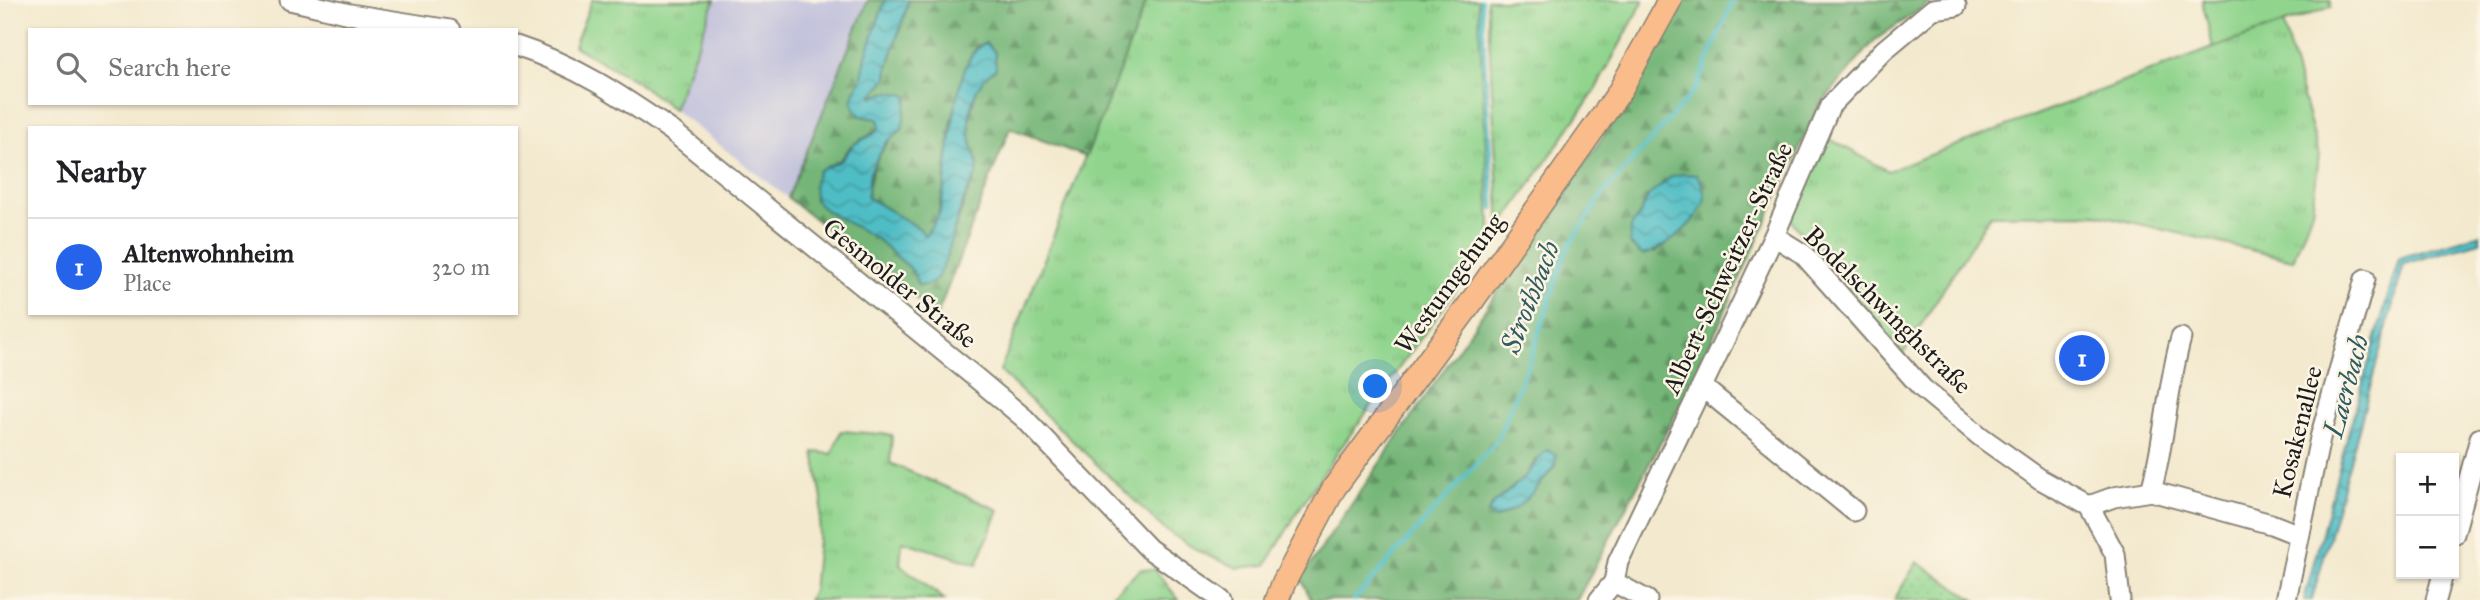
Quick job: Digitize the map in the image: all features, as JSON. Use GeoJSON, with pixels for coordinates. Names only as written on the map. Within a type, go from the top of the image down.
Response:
{"type":"FeatureCollection","features":[{"type":"Feature","properties":{"kind":"main road","name":"Westumgehung"},"geometry":{"type":"LineString","coordinates":[[1277,600],[1334,488],[1470,304],[1610,105],[1670,0]]}},
{"type":"Feature","properties":{"kind":"street"},"geometry":{"type":"LineString","coordinates":[[290,0],[350,14],[438,28]]}},
{"type":"Feature","properties":{"kind":"street","name":"Albert-Schweitzer-Straße"},"geometry":{"type":"LineString","coordinates":[[1600,600],[1614,582],[1618,562],[1774,236],[1829,106],[1884,50],[1933,9],[1956,6]]}},
{"type":"Feature","properties":{"kind":"street","name":"Gesmolder Straße"},"geometry":{"type":"LineString","coordinates":[[518,47],[555,59],[620,94],[672,131],[1024,418],[1149,549],[1223,600]]}},
{"type":"Feature","properties":{"kind":"street","name":"Bodelschwinghstraße"},"geometry":{"type":"LineString","coordinates":[[1774,236],[1803,254],[1922,388],[1981,437],[2040,480],[2089,506]]}},
{"type":"Feature","properties":{"kind":"street","name":"Kosakenallee"},"geometry":{"type":"LineString","coordinates":[[2286,600],[2320,438],[2365,279]]}},
{"type":"Feature","properties":{"kind":"street"},"geometry":{"type":"LineString","coordinates":[[2151,491],[2161,457],[2171,373],[2181,338]]}},
{"type":"Feature","properties":{"kind":"street"},"geometry":{"type":"LineString","coordinates":[[1700,389],[1711,394],[1854,511]]}},
{"type":"Feature","properties":{"kind":"street"},"geometry":{"type":"LineString","coordinates":[[2459,516],[2480,438]]}},
{"type":"Feature","properties":{"kind":"street"},"geometry":{"type":"LineString","coordinates":[[2120,600],[2115,554],[2089,506],[2114,497],[2151,491],[2271,524],[2299,535]]}},
{"type":"Feature","properties":{"kind":"street"},"geometry":{"type":"LineString","coordinates":[[2436,600],[2442,579]]}},
{"type":"Feature","properties":{"kind":"street"},"geometry":{"type":"LineString","coordinates":[[1614,582],[1647,600]]}},
{"type":"Feature","properties":{"kind":"shaded area"},"geometry":{"type":"Polygon","coordinates":[[[715,0],[868,0],[788,198],[673,109],[715,0]]]}},
{"type":"Feature","properties":{"kind":"green space"},"geometry":{"type":"Polygon","coordinates":[[[592,0],[715,0],[673,109],[634,80],[574,46],[592,0]]]}},
{"type":"Feature","properties":{"kind":"green space"},"geometry":{"type":"Polygon","coordinates":[[[868,0],[885,0],[866,56],[862,78],[854,93],[867,117],[878,119],[880,127],[854,144],[841,159],[827,166],[825,210],[877,239],[912,270],[936,280],[978,165],[971,145],[969,120],[976,90],[987,74],[986,43],[978,45],[968,61],[951,124],[945,183],[938,215],[925,237],[920,229],[867,197],[877,159],[902,129],[884,93],[872,96],[887,78],[888,66],[909,0],[1147,0],[1086,157],[1010,128],[937,315],[788,198],[868,0]]]}},
{"type":"Feature","properties":{"kind":"green space"},"geometry":{"type":"Polygon","coordinates":[[[1147,0],[1478,0],[1491,242],[1334,457],[1266,565],[1238,568],[1202,553],[1165,530],[1000,371],[1147,0]]]}},
{"type":"Feature","properties":{"kind":"green space"},"geometry":{"type":"Polygon","coordinates":[[[1487,0],[1644,0],[1593,94],[1500,228],[1487,0]]]}},
{"type":"Feature","properties":{"kind":"green space"},"geometry":{"type":"Polygon","coordinates":[[[1683,0],[1934,0],[1875,40],[1819,106],[1691,385],[1577,600],[1311,600],[1301,578],[1651,63],[1683,0]],[[1648,196],[1631,227],[1655,253],[1686,225],[1648,196]],[[1536,460],[1525,477],[1492,505],[1488,513],[1535,490],[1543,479],[1536,460]]]}},
{"type":"Feature","properties":{"kind":"green space"},"geometry":{"type":"Polygon","coordinates":[[[2202,0],[2330,0],[2331,7],[2213,48],[2202,0]]]}},
{"type":"Feature","properties":{"kind":"green space"},"geometry":{"type":"Polygon","coordinates":[[[2283,24],[2319,155],[2312,211],[2293,260],[2097,214],[1990,215],[1903,354],[1789,218],[1830,139],[1888,171],[2283,24]]]}},
{"type":"Feature","properties":{"kind":"green space"},"geometry":{"type":"Polygon","coordinates":[[[841,431],[892,435],[890,463],[999,510],[977,564],[902,541],[900,565],[945,600],[808,600],[813,591],[822,500],[814,452],[832,454],[841,431]]]}},
{"type":"Feature","properties":{"kind":"green space"},"geometry":{"type":"Polygon","coordinates":[[[1917,562],[1975,600],[1894,600],[1917,562]]]}},
{"type":"Feature","properties":{"kind":"green space"},"geometry":{"type":"Polygon","coordinates":[[[1141,569],[1155,570],[1179,600],[1106,600],[1141,569]]]}},
{"type":"Feature","properties":{"kind":"water"},"geometry":{"type":"Polygon","coordinates":[[[885,0],[909,0],[888,66],[887,78],[872,96],[891,92],[908,96],[902,129],[885,144],[870,172],[867,197],[920,229],[925,236],[939,214],[953,120],[965,70],[974,52],[986,43],[995,52],[996,69],[981,84],[970,114],[970,136],[978,164],[975,179],[961,207],[942,268],[935,280],[926,285],[918,285],[912,270],[877,239],[825,210],[815,200],[814,182],[819,170],[841,161],[854,144],[874,134],[880,127],[878,119],[861,116],[852,102],[862,78],[866,56],[885,0]]]}},
{"type":"Feature","properties":{"kind":"water"},"geometry":{"type":"Polygon","coordinates":[[[1697,175],[1705,195],[1704,203],[1676,237],[1642,255],[1630,244],[1631,227],[1648,196],[1672,176],[1697,175]]]}},
{"type":"Feature","properties":{"kind":"water"},"geometry":{"type":"Polygon","coordinates":[[[2480,234],[2480,242],[2404,264],[2312,600],[2304,600],[2399,258],[2480,234]]]}},
{"type":"Feature","properties":{"kind":"water"},"geometry":{"type":"Polygon","coordinates":[[[1546,450],[1556,454],[1555,466],[1518,507],[1495,519],[1488,513],[1492,505],[1525,477],[1546,450]]]}},
{"type":"Feature","properties":{"kind":"waterway"},"geometry":{"type":"LineString","coordinates":[[1481,0],[1493,208]]}},
{"type":"Feature","properties":{"kind":"waterway","name":"Strothbach"},"geometry":{"type":"LineString","coordinates":[[1354,600],[1496,442],[1530,360],[1566,251],[1602,195],[1696,89],[1733,0]]}},
{"type":"Feature","properties":{"kind":"place","name":"Altenwohnheim"},"geometry":{"type":"Point","coordinates":[2082,358]}},
{"type":"Feature","properties":{"kind":"water label","name":"Laerbach"},"geometry":{"type":"Point","coordinates":[2346,386]}}]}
